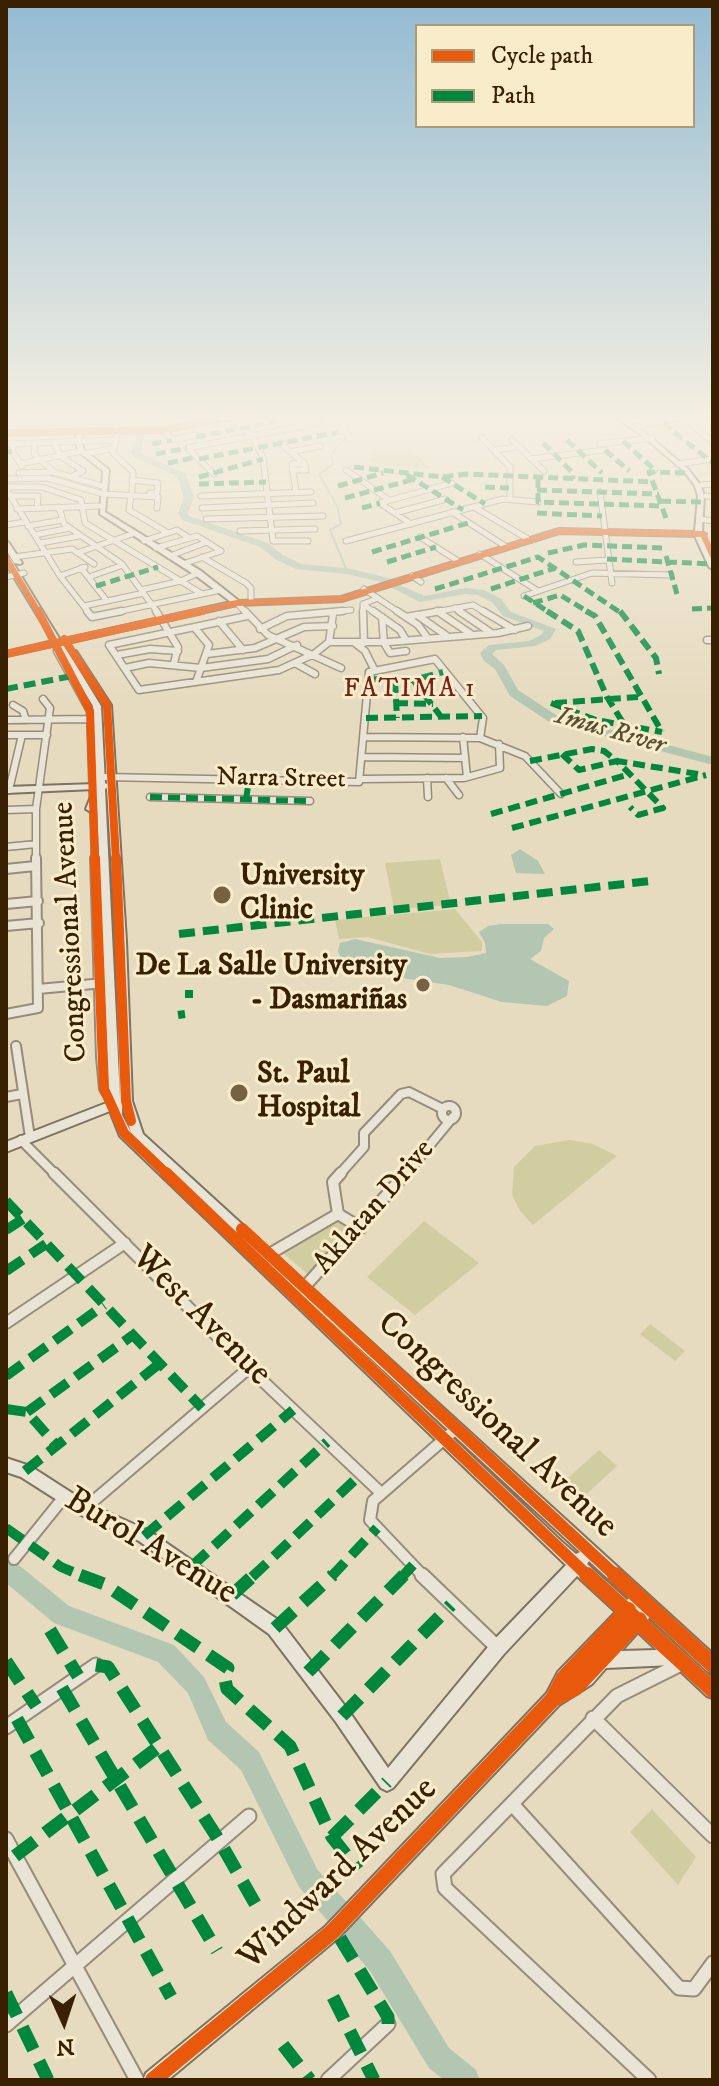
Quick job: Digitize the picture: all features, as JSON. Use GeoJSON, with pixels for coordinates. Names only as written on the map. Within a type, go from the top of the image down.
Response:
{"type":"FeatureCollection","features":[{"type":"Feature","properties":{"kind":"street"},"geometry":{"type":"LineString","coordinates":[[21,514],[48,552],[60,576],[92,617],[221,590]]}},
{"type":"Feature","properties":{"kind":"street"},"geometry":{"type":"LineString","coordinates":[[61,514],[62,520],[79,536],[123,565],[171,631],[178,651],[174,663]]}},
{"type":"Feature","properties":{"kind":"street"},"geometry":{"type":"LineString","coordinates":[[82,514],[85,523],[202,594]]}},
{"type":"Feature","properties":{"kind":"street"},"geometry":{"type":"LineString","coordinates":[[104,514],[198,573],[236,602],[260,629],[341,668]]}},
{"type":"Feature","properties":{"kind":"street"},"geometry":{"type":"LineString","coordinates":[[136,514],[168,533]]}},
{"type":"Feature","properties":{"kind":"street"},"geometry":{"type":"LineString","coordinates":[[397,514],[411,524]]}},
{"type":"Feature","properties":{"kind":"street"},"geometry":{"type":"LineString","coordinates":[[346,541],[444,514]]}},
{"type":"Feature","properties":{"kind":"street"},"geometry":{"type":"LineString","coordinates":[[456,514],[505,546]]}},
{"type":"Feature","properties":{"kind":"street"},"geometry":{"type":"LineString","coordinates":[[486,514],[528,539]]}},
{"type":"Feature","properties":{"kind":"street"},"geometry":{"type":"LineString","coordinates":[[602,514],[612,583]]}},
{"type":"Feature","properties":{"kind":"street"},"geometry":{"type":"LineString","coordinates":[[701,514],[701,534],[713,567]]}},
{"type":"Feature","properties":{"kind":"street"},"geometry":{"type":"LineString","coordinates":[[702,520],[704,514]]}},
{"type":"Feature","properties":{"kind":"street"},"geometry":{"type":"LineString","coordinates":[[206,519],[323,516]]}},
{"type":"Feature","properties":{"kind":"street"},"geometry":{"type":"LineString","coordinates":[[272,517],[273,542],[308,541]]}},
{"type":"Feature","properties":{"kind":"street"},"geometry":{"type":"LineString","coordinates":[[6,525],[62,520]]}},
{"type":"Feature","properties":{"kind":"street"},"geometry":{"type":"LineString","coordinates":[[702,520],[713,521]]}},
{"type":"Feature","properties":{"kind":"street"},"geometry":{"type":"LineString","coordinates":[[35,535],[70,528]]}},
{"type":"Feature","properties":{"kind":"street"},"geometry":{"type":"LineString","coordinates":[[240,531],[315,529]]}},
{"type":"Feature","properties":{"kind":"street"},"geometry":{"type":"LineString","coordinates":[[144,541],[177,530],[189,538]]}},
{"type":"Feature","properties":{"kind":"street"},"geometry":{"type":"LineString","coordinates":[[236,602],[329,601],[559,531],[701,534]]}},
{"type":"Feature","properties":{"kind":"street"},"geometry":{"type":"LineString","coordinates":[[77,553],[132,534]]}},
{"type":"Feature","properties":{"kind":"street"},"geometry":{"type":"LineString","coordinates":[[701,534],[713,556]]}},
{"type":"Feature","properties":{"kind":"street"},"geometry":{"type":"LineString","coordinates":[[41,543],[79,536]]}},
{"type":"Feature","properties":{"kind":"street"},"geometry":{"type":"LineString","coordinates":[[156,548],[197,536],[221,551],[183,564]]}},
{"type":"Feature","properties":{"kind":"street"},"geometry":{"type":"LineString","coordinates":[[420,537],[458,561]]}},
{"type":"Feature","properties":{"kind":"street"},"geometry":{"type":"LineString","coordinates":[[170,556],[207,542]]}},
{"type":"Feature","properties":{"kind":"street","name":"Congressional Avenue"},"geometry":{"type":"LineString","coordinates":[[6,543],[10,558],[60,643],[88,704],[102,782],[121,941],[120,1102]]}},
{"type":"Feature","properties":{"kind":"street"},"geometry":{"type":"LineString","coordinates":[[10,558],[72,549],[94,564],[60,576]]}},
{"type":"Feature","properties":{"kind":"street"},"geometry":{"type":"LineString","coordinates":[[480,554],[538,591]]}},
{"type":"Feature","properties":{"kind":"street"},"geometry":{"type":"LineString","coordinates":[[202,557],[246,583],[251,588],[251,599]]}},
{"type":"Feature","properties":{"kind":"street"},"geometry":{"type":"LineString","coordinates":[[576,562],[607,560]]}},
{"type":"Feature","properties":{"kind":"street"},"geometry":{"type":"LineString","coordinates":[[89,577],[123,565]]}},
{"type":"Feature","properties":{"kind":"street"},"geometry":{"type":"LineString","coordinates":[[81,568],[107,601]]}},
{"type":"Feature","properties":{"kind":"street"},"geometry":{"type":"LineString","coordinates":[[84,606],[181,581],[198,573]]}},
{"type":"Feature","properties":{"kind":"street"},"geometry":{"type":"LineString","coordinates":[[524,596],[592,573],[671,575]]}},
{"type":"Feature","properties":{"kind":"street"},"geometry":{"type":"LineString","coordinates":[[6,577],[20,574]]}},
{"type":"Feature","properties":{"kind":"street"},"geometry":{"type":"LineString","coordinates":[[408,577],[421,582]]}},
{"type":"Feature","properties":{"kind":"street"},"geometry":{"type":"LineString","coordinates":[[549,588],[560,595]]}},
{"type":"Feature","properties":{"kind":"street"},"geometry":{"type":"LineString","coordinates":[[6,652],[60,643],[251,599],[328,598],[371,589]]}},
{"type":"Feature","properties":{"kind":"street"},"geometry":{"type":"LineString","coordinates":[[371,589],[378,598],[418,625],[427,637]]}},
{"type":"Feature","properties":{"kind":"street"},"geometry":{"type":"LineString","coordinates":[[363,604],[378,598]]}},
{"type":"Feature","properties":{"kind":"street"},"geometry":{"type":"LineString","coordinates":[[363,604],[400,630],[406,640]]}},
{"type":"Feature","properties":{"kind":"street"},"geometry":{"type":"LineString","coordinates":[[363,604],[364,643]]}},
{"type":"Feature","properties":{"kind":"street"},"geometry":{"type":"LineString","coordinates":[[406,617],[455,607],[479,607],[516,631]]}},
{"type":"Feature","properties":{"kind":"street"},"geometry":{"type":"LineString","coordinates":[[455,607],[491,633]]}},
{"type":"Feature","properties":{"kind":"street"},"geometry":{"type":"LineString","coordinates":[[260,629],[287,616],[351,610]]}},
{"type":"Feature","properties":{"kind":"street"},"geometry":{"type":"LineString","coordinates":[[437,611],[471,634]]}},
{"type":"Feature","properties":{"kind":"street"},"geometry":{"type":"LineString","coordinates":[[247,616],[109,645],[139,690],[279,670],[314,654],[329,642],[333,614]]}},
{"type":"Feature","properties":{"kind":"street"},"geometry":{"type":"LineString","coordinates":[[417,614],[447,636]]}},
{"type":"Feature","properties":{"kind":"street"},"geometry":{"type":"LineString","coordinates":[[382,617],[384,643],[390,653],[406,651]]}},
{"type":"Feature","properties":{"kind":"street"},"geometry":{"type":"LineString","coordinates":[[219,621],[243,650]]}},
{"type":"Feature","properties":{"kind":"street"},"geometry":{"type":"LineString","coordinates":[[207,654],[243,650],[304,627],[333,626]]}},
{"type":"Feature","properties":{"kind":"street"},"geometry":{"type":"LineString","coordinates":[[329,642],[384,643],[516,631],[528,626]]}},
{"type":"Feature","properties":{"kind":"street"},"geometry":{"type":"LineString","coordinates":[[194,627],[208,641],[207,654],[196,682]]}},
{"type":"Feature","properties":{"kind":"street"},"geometry":{"type":"LineString","coordinates":[[6,652],[60,643]]}},
{"type":"Feature","properties":{"kind":"street","name":"Congressional Avenue"},"geometry":{"type":"LineString","coordinates":[[60,643],[105,700],[102,782],[96,809],[104,983],[124,1133],[140,1152],[264,1258],[451,1434],[577,1564],[713,1690]]}},
{"type":"Feature","properties":{"kind":"street"},"geometry":{"type":"LineString","coordinates":[[355,643],[365,651],[374,669],[435,659],[483,718],[480,738]]}},
{"type":"Feature","properties":{"kind":"street"},"geometry":{"type":"LineString","coordinates":[[125,668],[174,663],[201,668],[268,659],[297,645]]}},
{"type":"Feature","properties":{"kind":"street"},"geometry":{"type":"LineString","coordinates":[[117,655],[144,649],[178,651]]}},
{"type":"Feature","properties":{"kind":"street"},"geometry":{"type":"LineString","coordinates":[[295,663],[315,674]]}},
{"type":"Feature","properties":{"kind":"street","name":"Narra Street"},"geometry":{"type":"LineString","coordinates":[[102,782],[249,779],[359,782],[362,779],[369,672],[374,669]]}},
{"type":"Feature","properties":{"kind":"street"},"geometry":{"type":"LineString","coordinates":[[6,1014],[37,1010],[39,923],[35,866],[36,809],[50,708],[43,699]]}},
{"type":"Feature","properties":{"kind":"street"},"geometry":{"type":"LineString","coordinates":[[13,705],[23,711],[26,720]]}},
{"type":"Feature","properties":{"kind":"street"},"geometry":{"type":"LineString","coordinates":[[6,720],[90,719]]}},
{"type":"Feature","properties":{"kind":"street"},"geometry":{"type":"LineString","coordinates":[[6,735],[47,735]]}},
{"type":"Feature","properties":{"kind":"street"},"geometry":{"type":"LineString","coordinates":[[22,735],[8,790],[40,790],[102,782]]}},
{"type":"Feature","properties":{"kind":"street"},"geometry":{"type":"LineString","coordinates":[[365,737],[480,738],[525,756],[561,794]]}},
{"type":"Feature","properties":{"kind":"street"},"geometry":{"type":"LineString","coordinates":[[463,737],[467,777]]}},
{"type":"Feature","properties":{"kind":"street"},"geometry":{"type":"LineString","coordinates":[[362,779],[467,777],[500,768],[499,744]]}},
{"type":"Feature","properties":{"kind":"street"},"geometry":{"type":"LineString","coordinates":[[363,757],[465,758]]}},
{"type":"Feature","properties":{"kind":"street"},"geometry":{"type":"LineString","coordinates":[[427,778],[428,797]]}},
{"type":"Feature","properties":{"kind":"street"},"geometry":{"type":"LineString","coordinates":[[446,778],[459,795]]}},
{"type":"Feature","properties":{"kind":"street"},"geometry":{"type":"LineString","coordinates":[[246,800],[249,779]]}},
{"type":"Feature","properties":{"kind":"street"},"geometry":{"type":"LineString","coordinates":[[96,809],[95,798],[102,782]]}},
{"type":"Feature","properties":{"kind":"street"},"geometry":{"type":"LineString","coordinates":[[150,797],[310,801]]}},
{"type":"Feature","properties":{"kind":"street"},"geometry":{"type":"LineString","coordinates":[[6,810],[36,809]]}},
{"type":"Feature","properties":{"kind":"street"},"geometry":{"type":"LineString","coordinates":[[6,847],[36,844]]}},
{"type":"Feature","properties":{"kind":"street"},"geometry":{"type":"LineString","coordinates":[[6,869],[35,866]]}},
{"type":"Feature","properties":{"kind":"street"},"geometry":{"type":"LineString","coordinates":[[6,904],[38,901]]}},
{"type":"Feature","properties":{"kind":"street"},"geometry":{"type":"LineString","coordinates":[[6,926],[39,923]]}},
{"type":"Feature","properties":{"kind":"street"},"geometry":{"type":"LineString","coordinates":[[38,989],[104,983]]}},
{"type":"Feature","properties":{"kind":"street"},"geometry":{"type":"LineString","coordinates":[[6,1052],[16,1048],[26,1138]]}},
{"type":"Feature","properties":{"kind":"street","name":"Aklatan Drive"},"geometry":{"type":"LineString","coordinates":[[299,1292],[361,1228],[453,1117],[444,1116],[443,1109],[409,1092],[401,1094],[364,1133],[364,1147],[333,1182],[338,1214]]}},
{"type":"Feature","properties":{"kind":"street"},"geometry":{"type":"LineString","coordinates":[[6,1097],[22,1094]]}},
{"type":"Feature","properties":{"kind":"street"},"geometry":{"type":"LineString","coordinates":[[6,1147],[120,1102]]}},
{"type":"Feature","properties":{"kind":"street","name":"West Avenue"},"geometry":{"type":"LineString","coordinates":[[26,1138],[249,1368],[380,1492]]}},
{"type":"Feature","properties":{"kind":"street"},"geometry":{"type":"LineString","coordinates":[[264,1258],[338,1214],[361,1228]]}},
{"type":"Feature","properties":{"kind":"street"},"geometry":{"type":"LineString","coordinates":[[6,1323],[125,1243]]}},
{"type":"Feature","properties":{"kind":"street"},"geometry":{"type":"LineString","coordinates":[[84,1509],[249,1368]]}},
{"type":"Feature","properties":{"kind":"street"},"geometry":{"type":"LineString","coordinates":[[451,1434],[380,1492],[373,1501],[370,1520],[451,1605],[498,1648]]}},
{"type":"Feature","properties":{"kind":"street","name":"Congressional Avenue"},"geometry":{"type":"LineString","coordinates":[[451,1434],[590,1551],[713,1665]]}},
{"type":"Feature","properties":{"kind":"street","name":"Burol Avenue"},"geometry":{"type":"LineString","coordinates":[[6,1465],[25,1471],[84,1509],[156,1544],[275,1628],[342,1716],[387,1782],[498,1648],[590,1551]]}},
{"type":"Feature","properties":{"kind":"street"},"geometry":{"type":"LineString","coordinates":[[14,1559],[64,1497]]}},
{"type":"Feature","properties":{"kind":"street","name":"Windward Avenue"},"geometry":{"type":"LineString","coordinates":[[553,1699],[575,1688],[604,1660],[645,1602]]}},
{"type":"Feature","properties":{"kind":"street","name":"Windward Avenue"},"geometry":{"type":"LineString","coordinates":[[153,2080],[332,1932],[553,1699],[564,1678],[634,1615]]}},
{"type":"Feature","properties":{"kind":"street"},"geometry":{"type":"LineString","coordinates":[[604,1660],[681,1660]]}},
{"type":"Feature","properties":{"kind":"street"},"geometry":{"type":"LineString","coordinates":[[649,2080],[445,1888],[445,1870],[593,1718],[637,1683],[681,1660]]}},
{"type":"Feature","properties":{"kind":"street"},"geometry":{"type":"LineString","coordinates":[[6,1727],[96,1665]]}},
{"type":"Feature","properties":{"kind":"street"},"geometry":{"type":"LineString","coordinates":[[593,1718],[713,1836]]}},
{"type":"Feature","properties":{"kind":"street"},"geometry":{"type":"LineString","coordinates":[[512,1804],[679,1988],[694,1989],[713,1963]]}},
{"type":"Feature","properties":{"kind":"street"},"geometry":{"type":"LineString","coordinates":[[6,2025],[249,1816]]}},
{"type":"Feature","properties":{"kind":"street"},"geometry":{"type":"LineString","coordinates":[[6,1839],[137,2080]]}},
{"type":"Feature","properties":{"kind":"street"},"geometry":{"type":"LineString","coordinates":[[328,2080],[388,2024]]}},
{"type":"Feature","properties":{"kind":"shaded area"},"geometry":{"type":"Polygon","coordinates":[[[520,849],[538,861],[545,874],[516,873],[511,855],[520,849]]]}},
{"type":"Feature","properties":{"kind":"shaded area"},"geometry":{"type":"Polygon","coordinates":[[[440,859],[451,905],[394,909],[385,863],[440,859]]]}},
{"type":"Feature","properties":{"kind":"shaded area"},"geometry":{"type":"Polygon","coordinates":[[[455,909],[482,942],[482,951],[430,954],[368,937],[339,939],[335,920],[455,909]]]}},
{"type":"Feature","properties":{"kind":"shaded area"},"geometry":{"type":"Polygon","coordinates":[[[548,924],[554,929],[544,938],[541,951],[530,959],[569,981],[567,996],[547,1006],[502,1002],[449,985],[362,972],[342,962],[338,951],[340,943],[355,939],[440,958],[467,957],[486,953],[479,932],[488,926],[548,924]]]}},
{"type":"Feature","properties":{"kind":"shaded area"},"geometry":{"type":"Polygon","coordinates":[[[569,1140],[593,1144],[617,1156],[533,1225],[520,1211],[512,1195],[514,1167],[535,1146],[569,1140]]]}},
{"type":"Feature","properties":{"kind":"shaded area"},"geometry":{"type":"Polygon","coordinates":[[[340,1220],[353,1230],[310,1276],[283,1253],[340,1220]]]}},
{"type":"Feature","properties":{"kind":"shaded area"},"geometry":{"type":"Polygon","coordinates":[[[424,1221],[479,1263],[415,1315],[367,1277],[424,1221]]]}},
{"type":"Feature","properties":{"kind":"shaded area"},"geometry":{"type":"Polygon","coordinates":[[[650,1324],[685,1351],[675,1361],[640,1334],[650,1324]]]}},
{"type":"Feature","properties":{"kind":"shaded area"},"geometry":{"type":"Polygon","coordinates":[[[599,1450],[617,1466],[579,1501],[561,1484],[599,1450]]]}},
{"type":"Feature","properties":{"kind":"shaded area"},"geometry":{"type":"Polygon","coordinates":[[[652,1809],[696,1857],[678,1885],[630,1832],[652,1809]]]}},
{"type":"Feature","properties":{"kind":"waterway","name":"Imus River"},"geometry":{"type":"LineString","coordinates":[[184,514],[185,518],[264,545],[279,557],[300,567],[347,571],[388,581]]}},
{"type":"Feature","properties":{"kind":"waterway"},"geometry":{"type":"LineString","coordinates":[[339,514],[341,524],[330,530],[347,571]]}},
{"type":"Feature","properties":{"kind":"waterway","name":"Imus River"},"geometry":{"type":"LineString","coordinates":[[394,585],[424,600],[465,591],[480,592],[497,601],[507,614],[550,629],[546,637],[531,644],[493,647],[486,653],[488,659],[500,667],[514,693],[552,718],[713,761]]}},
{"type":"Feature","properties":{"kind":"waterway"},"geometry":{"type":"LineString","coordinates":[[6,1569],[62,1615],[166,1653],[196,1685],[217,1731],[250,1761],[308,1878],[380,1961],[439,2058],[466,2080]]}},
{"type":"Feature","properties":{"kind":"marked path"},"geometry":{"type":"LineString","coordinates":[[566,514],[602,516]]}},
{"type":"Feature","properties":{"kind":"marked path"},"geometry":{"type":"LineString","coordinates":[[372,552],[468,523]]}},
{"type":"Feature","properties":{"kind":"marked path"},"geometry":{"type":"LineString","coordinates":[[548,553],[584,545],[664,548]]}},
{"type":"Feature","properties":{"kind":"marked path"},"geometry":{"type":"LineString","coordinates":[[387,562],[436,547]]}},
{"type":"Feature","properties":{"kind":"marked path"},"geometry":{"type":"LineString","coordinates":[[666,556],[677,594]]}},
{"type":"Feature","properties":{"kind":"marked path"},"geometry":{"type":"LineString","coordinates":[[435,589],[538,557],[616,606],[656,658],[659,674]]}},
{"type":"Feature","properties":{"kind":"marked path"},"geometry":{"type":"LineString","coordinates":[[607,559],[711,564]]}},
{"type":"Feature","properties":{"kind":"marked path"},"geometry":{"type":"LineString","coordinates":[[96,586],[158,567]]}},
{"type":"Feature","properties":{"kind":"marked path"},"geometry":{"type":"LineString","coordinates":[[491,589],[555,568]]}},
{"type":"Feature","properties":{"kind":"marked path"},"geometry":{"type":"LineString","coordinates":[[533,603],[560,595],[595,616],[662,732]]}},
{"type":"Feature","properties":{"kind":"marked path"},"geometry":{"type":"LineString","coordinates":[[524,596],[578,631],[607,697],[625,726]]}},
{"type":"Feature","properties":{"kind":"marked path"},"geometry":{"type":"LineString","coordinates":[[692,609],[713,608]]}},
{"type":"Feature","properties":{"kind":"marked path"},"geometry":{"type":"LineString","coordinates":[[368,679],[413,680],[443,672]]}},
{"type":"Feature","properties":{"kind":"marked path"},"geometry":{"type":"LineString","coordinates":[[6,689],[72,676]]}},
{"type":"Feature","properties":{"kind":"marked path"},"geometry":{"type":"LineString","coordinates":[[413,680],[442,718]]}},
{"type":"Feature","properties":{"kind":"marked path"},"geometry":{"type":"LineString","coordinates":[[395,681],[397,718]]}},
{"type":"Feature","properties":{"kind":"marked path"},"geometry":{"type":"LineString","coordinates":[[555,703],[638,697]]}},
{"type":"Feature","properties":{"kind":"marked path"},"geometry":{"type":"LineString","coordinates":[[396,703],[433,704]]}},
{"type":"Feature","properties":{"kind":"marked path"},"geometry":{"type":"LineString","coordinates":[[551,703],[596,720],[662,732]]}},
{"type":"Feature","properties":{"kind":"marked path"},"geometry":{"type":"LineString","coordinates":[[366,718],[482,716]]}},
{"type":"Feature","properties":{"kind":"marked path"},"geometry":{"type":"LineString","coordinates":[[530,761],[592,749],[604,751],[617,761],[698,774]]}},
{"type":"Feature","properties":{"kind":"marked path"},"geometry":{"type":"LineString","coordinates":[[562,754],[579,770],[617,761],[663,808],[638,815],[630,807]]}},
{"type":"Feature","properties":{"kind":"marked path"},"geometry":{"type":"LineString","coordinates":[[491,814],[630,774]]}},
{"type":"Feature","properties":{"kind":"marked path"},"geometry":{"type":"LineString","coordinates":[[512,828],[706,775]]}},
{"type":"Feature","properties":{"kind":"marked path"},"geometry":{"type":"LineString","coordinates":[[246,800],[249,779]]}},
{"type":"Feature","properties":{"kind":"marked path"},"geometry":{"type":"LineString","coordinates":[[150,797],[310,801]]}},
{"type":"Feature","properties":{"kind":"marked path"},"geometry":{"type":"LineString","coordinates":[[179,934],[650,881]]}},
{"type":"Feature","properties":{"kind":"marked path"},"geometry":{"type":"LineString","coordinates":[[196,968],[202,967]]}},
{"type":"Feature","properties":{"kind":"marked path"},"geometry":{"type":"LineString","coordinates":[[189,990],[189,998]]}},
{"type":"Feature","properties":{"kind":"marked path"},"geometry":{"type":"LineString","coordinates":[[178,1015],[185,1014]]}},
{"type":"Feature","properties":{"kind":"marked path"},"geometry":{"type":"LineString","coordinates":[[6,1201],[202,1408]]}},
{"type":"Feature","properties":{"kind":"marked path"},"geometry":{"type":"LineString","coordinates":[[6,1230],[23,1219]]}},
{"type":"Feature","properties":{"kind":"marked path"},"geometry":{"type":"LineString","coordinates":[[6,1271],[46,1244]]}},
{"type":"Feature","properties":{"kind":"marked path"},"geometry":{"type":"LineString","coordinates":[[6,1376],[104,1305]]}},
{"type":"Feature","properties":{"kind":"marked path"},"geometry":{"type":"LineString","coordinates":[[27,1412],[133,1335]]}},
{"type":"Feature","properties":{"kind":"marked path"},"geometry":{"type":"LineString","coordinates":[[25,1471],[159,1364]]}},
{"type":"Feature","properties":{"kind":"marked path"},"geometry":{"type":"LineString","coordinates":[[6,1409],[27,1412],[56,1445]]}},
{"type":"Feature","properties":{"kind":"marked path"},"geometry":{"type":"LineString","coordinates":[[144,1536],[293,1410]]}},
{"type":"Feature","properties":{"kind":"marked path"},"geometry":{"type":"LineString","coordinates":[[192,1566],[271,1490],[327,1442]]}},
{"type":"Feature","properties":{"kind":"marked path"},"geometry":{"type":"LineString","coordinates":[[232,1595],[360,1475]]}},
{"type":"Feature","properties":{"kind":"marked path"},"geometry":{"type":"LineString","coordinates":[[6,1528],[61,1567],[104,1584],[228,1668],[224,1675],[227,1689],[290,1746],[332,1837],[358,1870]]}},
{"type":"Feature","properties":{"kind":"marked path"},"geometry":{"type":"LineString","coordinates":[[275,1628],[319,1589],[377,1528]]}},
{"type":"Feature","properties":{"kind":"marked path"},"geometry":{"type":"LineString","coordinates":[[308,1672],[413,1565]]}},
{"type":"Feature","properties":{"kind":"marked path"},"geometry":{"type":"LineString","coordinates":[[342,1716],[451,1605]]}},
{"type":"Feature","properties":{"kind":"marked path"},"geometry":{"type":"LineString","coordinates":[[50,1630],[78,1676]]}},
{"type":"Feature","properties":{"kind":"marked path"},"geometry":{"type":"LineString","coordinates":[[6,1661],[36,1706]]}},
{"type":"Feature","properties":{"kind":"marked path"},"geometry":{"type":"LineString","coordinates":[[96,1665],[108,1667],[220,1842],[261,1914]]}},
{"type":"Feature","properties":{"kind":"marked path"},"geometry":{"type":"LineString","coordinates":[[62,1688],[217,1951]]}},
{"type":"Feature","properties":{"kind":"marked path"},"geometry":{"type":"LineString","coordinates":[[17,1719],[171,1997]]}},
{"type":"Feature","properties":{"kind":"marked path"},"geometry":{"type":"LineString","coordinates":[[15,1856],[157,1748]]}},
{"type":"Feature","properties":{"kind":"marked path"},"geometry":{"type":"LineString","coordinates":[[332,1837],[387,1782]]}},
{"type":"Feature","properties":{"kind":"marked path"},"geometry":{"type":"LineString","coordinates":[[340,1938],[388,2017],[388,2024]]}},
{"type":"Feature","properties":{"kind":"marked path"},"geometry":{"type":"LineString","coordinates":[[6,1993],[48,2080]]}},
{"type":"Feature","properties":{"kind":"marked path"},"geometry":{"type":"LineString","coordinates":[[333,1997],[374,2080]]}},
{"type":"Feature","properties":{"kind":"marked path"},"geometry":{"type":"LineString","coordinates":[[283,2045],[310,2080]]}},
{"type":"Feature","properties":{"kind":"cycle path"},"geometry":{"type":"LineString","coordinates":[[6,654],[237,603],[342,599],[559,531],[703,534],[713,556]]}},
{"type":"Feature","properties":{"kind":"cycle path"},"geometry":{"type":"LineString","coordinates":[[6,558],[57,642],[57,651],[90,711],[101,1057],[104,1089],[124,1133],[557,1547],[713,1690]]}},
{"type":"Feature","properties":{"kind":"cycle path"},"geometry":{"type":"LineString","coordinates":[[64,639],[107,705],[121,941],[126,1101],[131,1121]]}},
{"type":"Feature","properties":{"kind":"cycle path"},"geometry":{"type":"LineString","coordinates":[[242,1229],[713,1665]]}},
{"type":"Feature","properties":{"kind":"cycle path"},"geometry":{"type":"LineString","coordinates":[[153,2080],[332,1932],[553,1699],[564,1678],[628,1610]]}},
{"type":"Feature","properties":{"kind":"cycle path"},"geometry":{"type":"LineString","coordinates":[[553,1699],[575,1688],[639,1620]]}},
{"type":"Feature","properties":{"kind":"place","name":"University Clinic"},"geometry":{"type":"Point","coordinates":[222,895]}},
{"type":"Feature","properties":{"kind":"place","name":"De La Salle University - Dasmariñas"},"geometry":{"type":"Point","coordinates":[423,985]}},
{"type":"Feature","properties":{"kind":"place","name":"St. Paul Hospital"},"geometry":{"type":"Point","coordinates":[239,1093]}},
{"type":"Feature","properties":{"kind":"district","name":"FATIMA 1"},"geometry":{"type":"Point","coordinates":[410,691]}}]}
